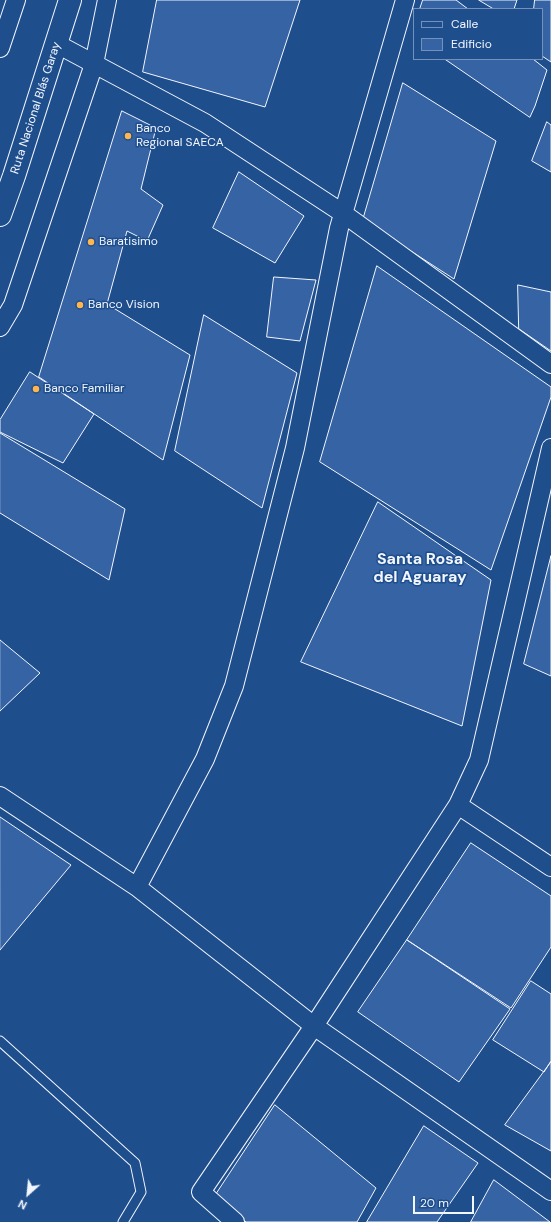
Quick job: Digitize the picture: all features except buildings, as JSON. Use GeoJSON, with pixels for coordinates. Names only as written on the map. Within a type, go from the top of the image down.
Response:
{"type":"FeatureCollection","features":[{"type":"Feature","properties":{"kind":"highway","name":"Ruta Nacional Blás Garay"},"geometry":{"type":"LineString","coordinates":[[0,215],[57,44],[70,0]]}},
{"type":"Feature","properties":{"kind":"street"},"geometry":{"type":"LineString","coordinates":[[0,48],[16,0]]}},
{"type":"Feature","properties":{"kind":"street"},"geometry":{"type":"LineString","coordinates":[[0,327],[13,305],[94,64],[107,0]]}},
{"type":"Feature","properties":{"kind":"street"},"geometry":{"type":"LineString","coordinates":[[137,887],[205,759],[234,686],[295,448],[344,214],[405,0]]}},
{"type":"Feature","properties":{"kind":"street"},"geometry":{"type":"LineString","coordinates":[[57,44],[205,123],[344,214],[551,364]]}},
{"type":"Feature","properties":{"kind":"street"},"geometry":{"type":"LineString","coordinates":[[235,1222],[201,1192],[314,1026],[458,805],[479,760],[551,448]]}},
{"type":"Feature","properties":{"kind":"street"},"geometry":{"type":"LineString","coordinates":[[0,796],[137,887],[314,1026],[551,1191]]}},
{"type":"Feature","properties":{"kind":"street"},"geometry":{"type":"LineString","coordinates":[[458,805],[551,868]]}},
{"type":"Feature","properties":{"kind":"lane"},"geometry":{"type":"LineString","coordinates":[[0,1041],[135,1163],[141,1192],[123,1222]]}},
{"type":"Feature","properties":{"kind":"place","name":"Banco Regional SAECA"},"geometry":{"type":"Point","coordinates":[128,136]}},
{"type":"Feature","properties":{"kind":"place","name":"Baratisimo"},"geometry":{"type":"Point","coordinates":[91,242]}},
{"type":"Feature","properties":{"kind":"place","name":"Banco Vision"},"geometry":{"type":"Point","coordinates":[80,305]}},
{"type":"Feature","properties":{"kind":"place","name":"Banco Familiar"},"geometry":{"type":"Point","coordinates":[36,389]}},
{"type":"Feature","properties":{"kind":"district","name":"Santa Rosa del Aguaray"},"geometry":{"type":"Point","coordinates":[420,569]}}]}
